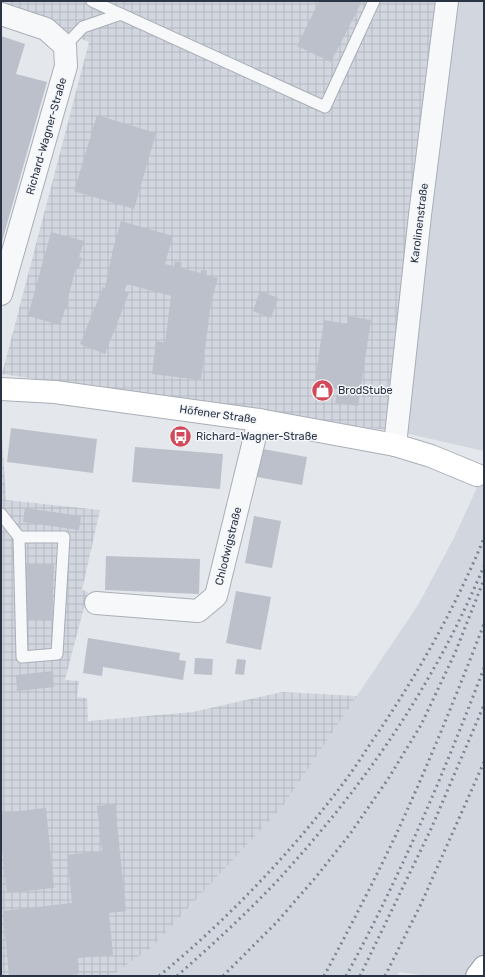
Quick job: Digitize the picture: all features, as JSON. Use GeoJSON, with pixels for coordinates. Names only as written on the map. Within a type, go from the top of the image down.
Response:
{"type":"FeatureCollection","features":[{"type":"Feature","properties":{"kind":"main road","name":"Höfener Straße"},"geometry":{"type":"LineString","coordinates":[[1,389],[62,393],[259,420],[395,445],[431,456],[477,475]]}},
{"type":"Feature","properties":{"kind":"main road"},"geometry":{"type":"LineString","coordinates":[[477,976],[484,967]]}},
{"type":"Feature","properties":{"kind":"street","name":"Karolinenstraße"},"geometry":{"type":"LineString","coordinates":[[395,445],[420,215],[447,1]]}},
{"type":"Feature","properties":{"kind":"street"},"geometry":{"type":"LineString","coordinates":[[1,14],[46,29],[65,46]]}},
{"type":"Feature","properties":{"kind":"street","name":"Richard-Wagner-Straße"},"geometry":{"type":"LineString","coordinates":[[1,294],[66,66],[65,46]]}},
{"type":"Feature","properties":{"kind":"street","name":"Chlodwigstraße"},"geometry":{"type":"LineString","coordinates":[[96,603],[198,611],[216,596],[259,420]]}},
{"type":"Feature","properties":{"kind":"lane"},"geometry":{"type":"LineString","coordinates":[[92,1],[325,107],[374,1]]}},
{"type":"Feature","properties":{"kind":"lane"},"geometry":{"type":"LineString","coordinates":[[65,46],[84,27],[121,14]]}},
{"type":"Feature","properties":{"kind":"lane"},"geometry":{"type":"LineString","coordinates":[[1,514],[19,537],[22,657],[57,654],[64,537],[19,537]]}},
{"type":"Feature","properties":{"kind":"shaded area"},"geometry":{"type":"Polygon","coordinates":[[[1,1],[456,1],[400,432],[259,413],[2,374],[89,42],[1,6],[1,1]]]}},
{"type":"Feature","properties":{"kind":"shaded area"},"geometry":{"type":"Polygon","coordinates":[[[456,1],[484,1],[484,451],[400,432],[456,1]]]}},
{"type":"Feature","properties":{"kind":"shaded area"},"geometry":{"type":"Polygon","coordinates":[[[1,422],[6,500],[100,510],[82,590],[88,592],[65,680],[79,681],[77,697],[87,698],[88,721],[193,712],[282,692],[357,696],[283,806],[152,947],[111,976],[1,976],[1,422]]]}},
{"type":"Feature","properties":{"kind":"shaded area"},"geometry":{"type":"Polygon","coordinates":[[[484,472],[484,976],[427,976],[400,972],[397,976],[111,976],[152,947],[283,806],[418,605],[454,538],[484,472]]]}},
{"type":"Feature","properties":{"kind":"building"},"geometry":{"type":"Polygon","coordinates":[[[319,1],[362,1],[331,62],[297,46],[319,1]]]}},
{"type":"Feature","properties":{"kind":"building"},"geometry":{"type":"Polygon","coordinates":[[[1,36],[25,44],[16,74],[47,82],[1,245],[1,36]]]}},
{"type":"Feature","properties":{"kind":"building"},"geometry":{"type":"Polygon","coordinates":[[[97,115],[156,133],[134,209],[74,191],[97,115]]]}},
{"type":"Feature","properties":{"kind":"building"},"geometry":{"type":"Polygon","coordinates":[[[121,221],[173,236],[165,264],[174,266],[175,261],[182,263],[181,268],[201,273],[201,270],[207,271],[206,275],[218,278],[211,303],[201,380],[152,374],[156,341],[165,343],[171,296],[127,284],[124,292],[129,293],[105,354],[80,344],[103,287],[105,288],[113,249],[121,221]]]}},
{"type":"Feature","properties":{"kind":"building"},"geometry":{"type":"Polygon","coordinates":[[[51,232],[84,241],[79,257],[82,258],[79,268],[76,267],[66,310],[65,309],[60,325],[28,316],[51,232]]]}},
{"type":"Feature","properties":{"kind":"building"},"geometry":{"type":"Polygon","coordinates":[[[260,291],[278,298],[271,318],[253,311],[260,291]]]}},
{"type":"Feature","properties":{"kind":"building"},"geometry":{"type":"Polygon","coordinates":[[[348,316],[371,320],[358,406],[335,403],[338,389],[327,387],[325,396],[313,394],[324,320],[347,324],[348,316]]]}},
{"type":"Feature","properties":{"kind":"building"},"geometry":{"type":"Polygon","coordinates":[[[11,428],[97,439],[93,473],[7,462],[11,428]]]}},
{"type":"Feature","properties":{"kind":"building"},"geometry":{"type":"Polygon","coordinates":[[[135,447],[223,454],[220,489],[132,482],[135,447]]]}},
{"type":"Feature","properties":{"kind":"building"},"geometry":{"type":"Polygon","coordinates":[[[263,449],[307,457],[302,485],[257,477],[263,449]]]}},
{"type":"Feature","properties":{"kind":"building"},"geometry":{"type":"Polygon","coordinates":[[[25,508],[81,516],[79,530],[23,522],[25,508]]]}},
{"type":"Feature","properties":{"kind":"building"},"geometry":{"type":"Polygon","coordinates":[[[254,516],[281,521],[272,568],[245,563],[254,516]]]}},
{"type":"Feature","properties":{"kind":"building"},"geometry":{"type":"Polygon","coordinates":[[[106,556],[200,559],[199,594],[105,590],[106,556]]]}},
{"type":"Feature","properties":{"kind":"building"},"geometry":{"type":"Polygon","coordinates":[[[24,564],[54,565],[52,620],[22,619],[24,564]]]}},
{"type":"Feature","properties":{"kind":"building"},"geometry":{"type":"Polygon","coordinates":[[[236,591],[271,597],[261,650],[226,643],[236,591]]]}},
{"type":"Feature","properties":{"kind":"building"},"geometry":{"type":"Polygon","coordinates":[[[88,638],[180,653],[179,660],[186,661],[183,680],[103,667],[102,676],[83,673],[88,638]]]}},
{"type":"Feature","properties":{"kind":"building"},"geometry":{"type":"Polygon","coordinates":[[[195,658],[213,659],[212,675],[194,674],[195,658]]]}},
{"type":"Feature","properties":{"kind":"building"},"geometry":{"type":"Polygon","coordinates":[[[237,659],[246,660],[244,675],[235,674],[237,659]]]}},
{"type":"Feature","properties":{"kind":"building"},"geometry":{"type":"Polygon","coordinates":[[[53,671],[54,687],[17,691],[16,675],[53,671]]]}},
{"type":"Feature","properties":{"kind":"building"},"geometry":{"type":"Polygon","coordinates":[[[115,804],[126,911],[109,913],[113,955],[78,958],[79,974],[63,976],[9,976],[3,911],[72,903],[67,855],[102,851],[97,806],[115,804]]]}},
{"type":"Feature","properties":{"kind":"building"},"geometry":{"type":"Polygon","coordinates":[[[46,808],[54,888],[7,893],[1,841],[1,813],[46,808]]]}},
{"type":"Feature","properties":{"kind":"railway"},"geometry":{"type":"LineString","coordinates":[[159,976],[210,932],[258,884],[303,834],[345,781],[409,685],[423,661],[462,588],[484,538]]}},
{"type":"Feature","properties":{"kind":"railway"},"geometry":{"type":"LineString","coordinates":[[177,976],[229,929],[278,880],[319,834],[376,760],[434,668],[457,625],[484,566]]}},
{"type":"Feature","properties":{"kind":"railway"},"geometry":{"type":"LineString","coordinates":[[223,976],[276,923],[316,877],[350,834],[388,779],[421,725],[455,653],[483,582]]}},
{"type":"Feature","properties":{"kind":"railway"},"geometry":{"type":"LineString","coordinates":[[324,976],[394,839],[441,732],[484,624]]}},
{"type":"Feature","properties":{"kind":"railway"},"geometry":{"type":"LineString","coordinates":[[346,976],[403,863],[437,785],[484,668]]}},
{"type":"Feature","properties":{"kind":"railway"},"geometry":{"type":"LineString","coordinates":[[360,976],[431,829],[484,705]]}},
{"type":"Feature","properties":{"kind":"railway"},"geometry":{"type":"LineString","coordinates":[[385,976],[421,904],[484,762]]}},
{"type":"Feature","properties":{"kind":"place","name":"BrodStube"},"geometry":{"type":"Point","coordinates":[323,390]}},
{"type":"Feature","properties":{"kind":"place","name":"Richard-Wagner-Straße"},"geometry":{"type":"Point","coordinates":[181,436]}}]}
